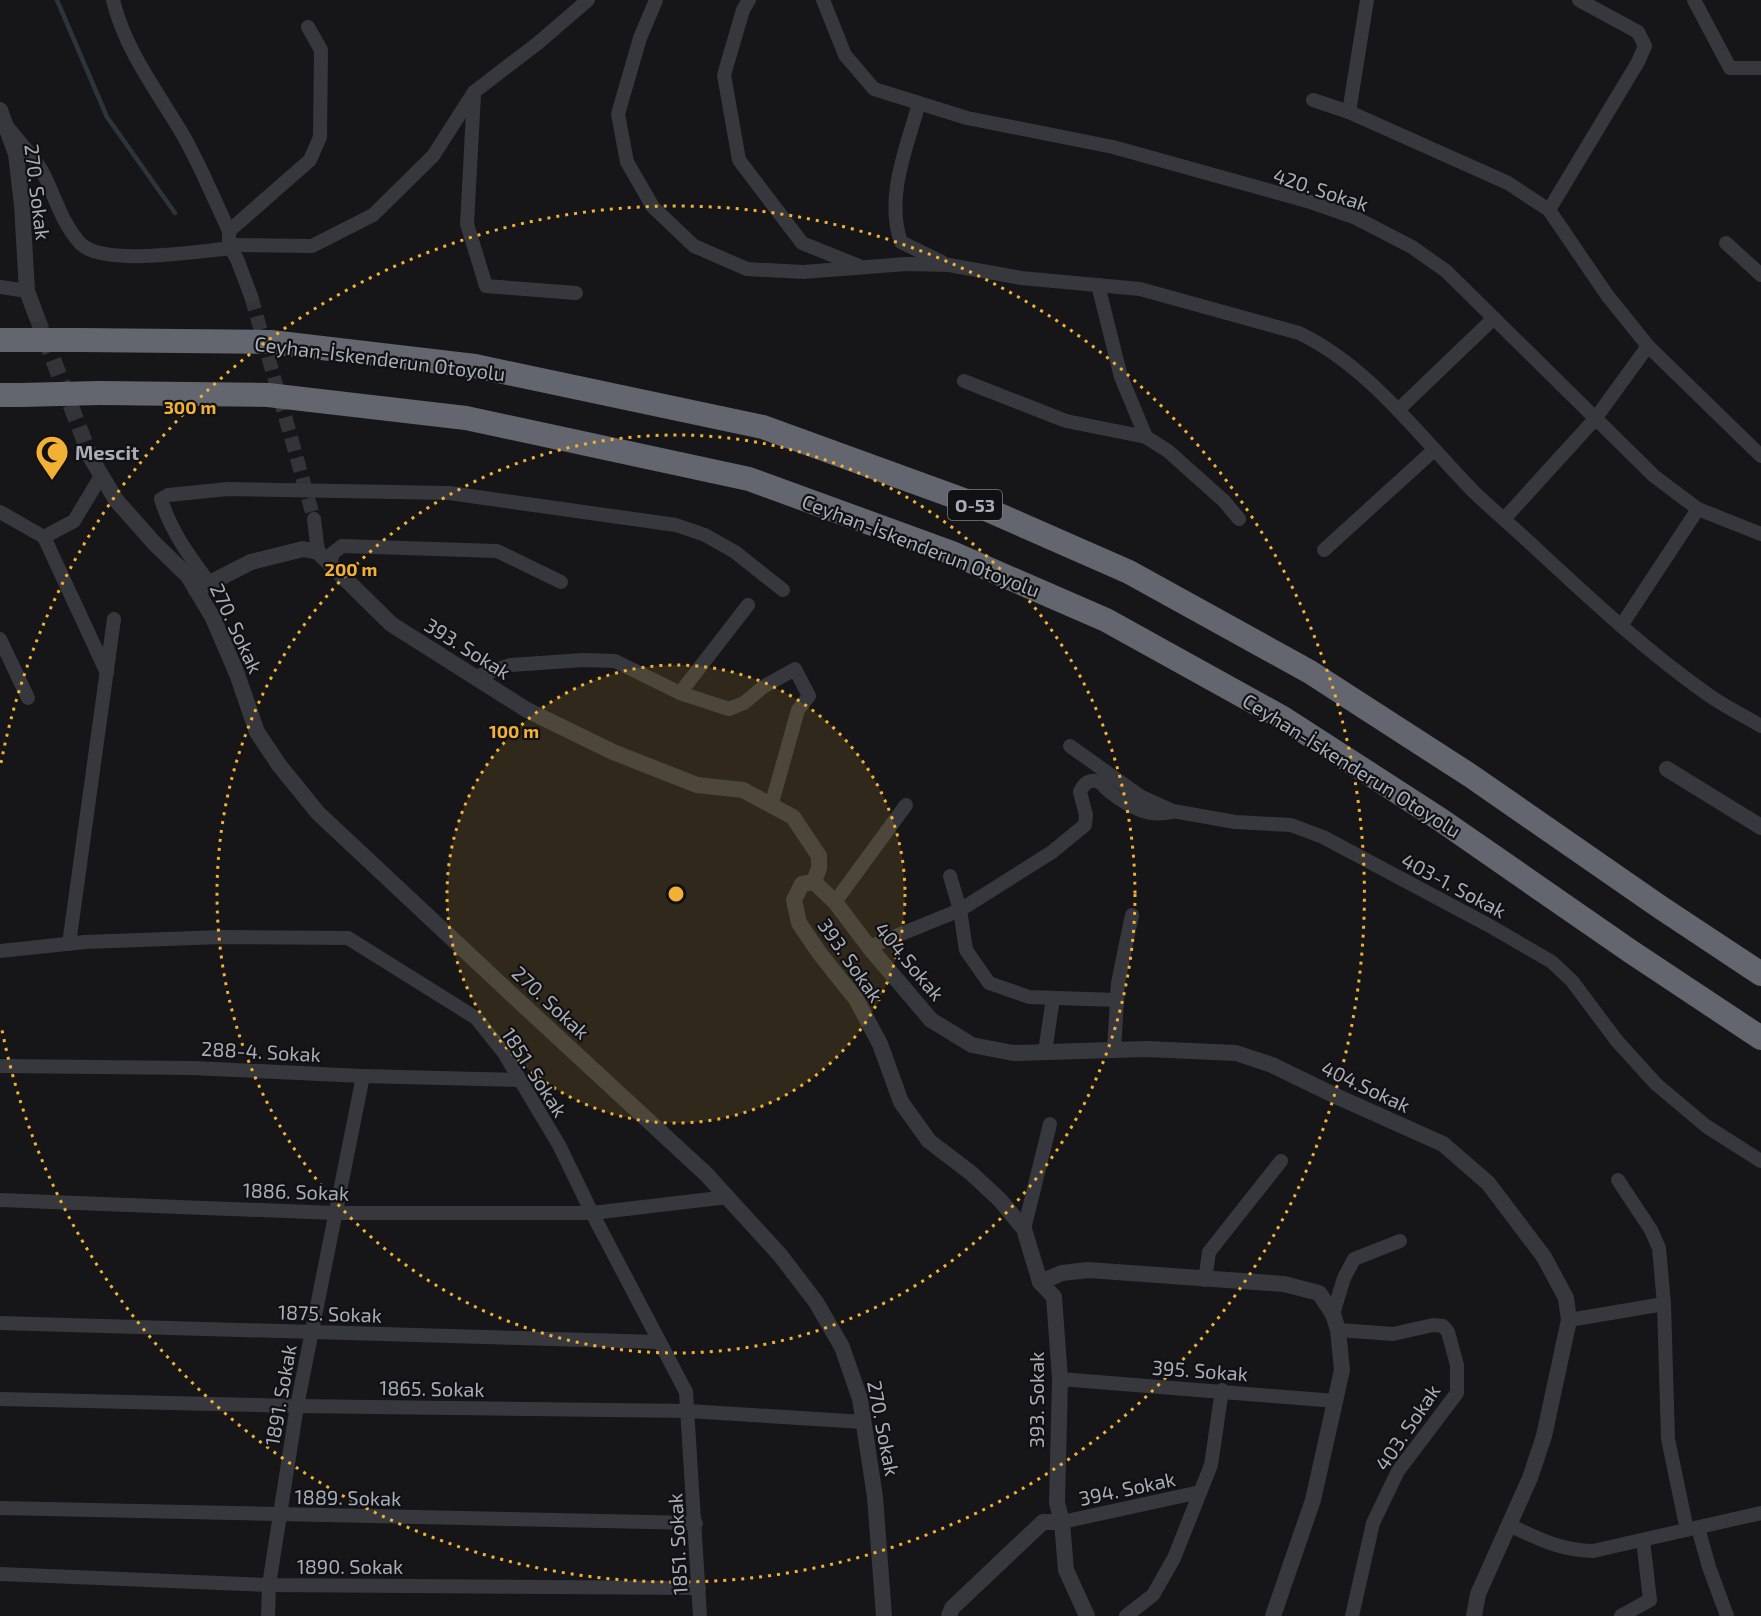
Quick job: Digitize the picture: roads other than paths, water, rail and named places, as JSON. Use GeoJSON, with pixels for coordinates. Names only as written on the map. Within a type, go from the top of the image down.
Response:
{"type":"FeatureCollection","features":[{"type":"Feature","properties":{"kind":"highway","name":"Ceyhan-İskenderun Otoyolu"},"geometry":{"type":"LineString","coordinates":[[0,340],[271,342],[475,366],[763,427],[972,503],[1129,572],[1310,672],[1470,776],[1761,974]]}},
{"type":"Feature","properties":{"kind":"highway","name":"Ceyhan-İskenderun Otoyolu"},"geometry":{"type":"LineString","coordinates":[[10,395],[100,393],[268,395],[466,418],[749,479],[952,553],[1106,620],[1283,718],[1441,820],[1630,951],[1761,1038]]}},
{"type":"Feature","properties":{"kind":"street"},"geometry":{"type":"LineString","coordinates":[[113,0],[117,16],[138,63],[184,137],[229,238],[251,296]]}},
{"type":"Feature","properties":{"kind":"street"},"geometry":{"type":"LineString","coordinates":[[229,238],[312,246],[373,215],[433,156],[474,92],[538,43],[588,0]]}},
{"type":"Feature","properties":{"kind":"street"},"geometry":{"type":"LineString","coordinates":[[656,0],[640,38],[618,114],[627,162],[652,207],[694,246],[747,269],[803,272],[906,264],[950,265],[1021,278],[1140,289],[1299,333],[1320,343],[1364,379],[1398,410],[1475,493],[1621,626],[1704,692],[1761,726]]}},
{"type":"Feature","properties":{"kind":"street"},"geometry":{"type":"LineString","coordinates":[[749,0],[743,10],[724,75],[739,160],[802,243],[862,267]]}},
{"type":"Feature","properties":{"kind":"street","name":"420. Sokak"},"geometry":{"type":"LineString","coordinates":[[823,0],[845,55],[874,89],[967,118],[1113,147],[1307,201],[1356,218],[1412,247],[1446,271],[1654,476],[1698,509],[1761,534]]}},
{"type":"Feature","properties":{"kind":"street"},"geometry":{"type":"LineString","coordinates":[[1349,112],[1367,0]]}},
{"type":"Feature","properties":{"kind":"street"},"geometry":{"type":"LineString","coordinates":[[1549,210],[1638,62],[1645,46],[1638,32],[1579,0]]}},
{"type":"Feature","properties":{"kind":"street"},"geometry":{"type":"LineString","coordinates":[[1694,0],[1730,68],[1761,68]]}},
{"type":"Feature","properties":{"kind":"street"},"geometry":{"type":"LineString","coordinates":[[2,116],[42,170],[63,218],[81,244],[93,251],[129,257],[224,249],[229,238],[310,160],[320,137],[321,50],[308,27]]}},
{"type":"Feature","properties":{"kind":"street"},"geometry":{"type":"LineString","coordinates":[[474,92],[467,224],[486,286],[576,293]]}},
{"type":"Feature","properties":{"kind":"street"},"geometry":{"type":"LineString","coordinates":[[1313,100],[1349,112],[1508,183],[1549,210],[1606,295],[1648,346],[1761,456]]}},
{"type":"Feature","properties":{"kind":"street"},"geometry":{"type":"LineString","coordinates":[[919,103],[895,195],[897,230],[901,242],[950,265]]}},
{"type":"Feature","properties":{"kind":"street","name":"270. Sokak"},"geometry":{"type":"LineString","coordinates":[[2,116],[16,154],[22,205],[27,291],[36,315]]}},
{"type":"Feature","properties":{"kind":"street"},"geometry":{"type":"LineString","coordinates":[[1726,243],[1761,275]]}},
{"type":"Feature","properties":{"kind":"street"},"geometry":{"type":"LineString","coordinates":[[1098,285],[1120,378],[1146,437]]}},
{"type":"Feature","properties":{"kind":"street"},"geometry":{"type":"LineString","coordinates":[[0,287],[27,291]]}},
{"type":"Feature","properties":{"kind":"street"},"geometry":{"type":"LineString","coordinates":[[1398,410],[1494,318]]}},
{"type":"Feature","properties":{"kind":"street"},"geometry":{"type":"LineString","coordinates":[[1504,519],[1595,419],[1648,346]]}},
{"type":"Feature","properties":{"kind":"street"},"geometry":{"type":"LineString","coordinates":[[964,381],[1066,421],[1146,437],[1168,451],[1224,501],[1239,519]]}},
{"type":"Feature","properties":{"kind":"street"},"geometry":{"type":"LineString","coordinates":[[1324,550],[1434,450]]}},
{"type":"Feature","properties":{"kind":"street","name":"270. Sokak"},"geometry":{"type":"LineString","coordinates":[[91,458],[116,500],[155,544],[188,576],[203,587],[257,732],[279,765],[318,813],[706,1174],[780,1255],[816,1302],[842,1347],[860,1399],[875,1497],[884,1616]]}},
{"type":"Feature","properties":{"kind":"street"},"geometry":{"type":"LineString","coordinates":[[44,537],[74,521],[101,476]]}},
{"type":"Feature","properties":{"kind":"street"},"geometry":{"type":"LineString","coordinates":[[561,582],[497,551],[342,546],[324,557],[303,549],[251,562],[203,587],[166,514],[161,499],[168,495],[228,489],[449,493],[676,525],[705,535],[735,552],[783,590]]}},
{"type":"Feature","properties":{"kind":"street"},"geometry":{"type":"LineString","coordinates":[[1621,626],[1698,509]]}},
{"type":"Feature","properties":{"kind":"street"},"geometry":{"type":"LineString","coordinates":[[0,512],[44,537],[107,673]]}},
{"type":"Feature","properties":{"kind":"street"},"geometry":{"type":"LineString","coordinates":[[314,519],[324,557]]}},
{"type":"Feature","properties":{"kind":"street","name":"393. Sokak"},"geometry":{"type":"LineString","coordinates":[[324,557],[391,624],[526,710],[613,752],[697,785],[743,790],[793,817],[819,856],[819,868],[814,882],[802,884],[794,900],[799,923],[820,954],[856,999],[880,1044],[902,1102],[929,1141],[971,1173],[1000,1200],[1023,1229],[1040,1282],[1054,1297],[1060,1379],[1057,1503],[1062,1522],[1066,1570],[1087,1616]]}},
{"type":"Feature","properties":{"kind":"street"},"geometry":{"type":"LineString","coordinates":[[680,693],[748,605]]}},
{"type":"Feature","properties":{"kind":"street"},"geometry":{"type":"LineString","coordinates":[[69,944],[114,619]]}},
{"type":"Feature","properties":{"kind":"street"},"geometry":{"type":"LineString","coordinates":[[0,639],[28,698]]}},
{"type":"Feature","properties":{"kind":"street"},"geometry":{"type":"LineString","coordinates":[[475,677],[511,665],[583,660],[615,661],[680,693],[729,710],[744,703],[763,687],[795,669],[809,696],[798,710],[771,806]]}},
{"type":"Feature","properties":{"kind":"street","name":"403-1. Sokak"},"geometry":{"type":"LineString","coordinates":[[1070,746],[1140,796],[1173,811],[1235,822],[1291,825],[1323,837],[1490,926],[1552,962],[1572,981],[1617,1041],[1656,1084],[1706,1126],[1761,1161]]}},
{"type":"Feature","properties":{"kind":"street"},"geometry":{"type":"LineString","coordinates":[[1667,769],[1761,827]]}},
{"type":"Feature","properties":{"kind":"street"},"geometry":{"type":"LineString","coordinates":[[869,947],[960,910],[1052,852],[1083,828],[1086,815],[1080,792],[1090,781],[1098,782],[1124,803],[1145,812],[1160,815],[1173,811]]}},
{"type":"Feature","properties":{"kind":"street"},"geometry":{"type":"LineString","coordinates":[[835,902],[906,805]]}},
{"type":"Feature","properties":{"kind":"street"},"geometry":{"type":"LineString","coordinates":[[950,876],[960,910],[966,950],[989,983],[1029,997],[1117,1000]]}},
{"type":"Feature","properties":{"kind":"street","name":"404.Sokak"},"geometry":{"type":"LineString","coordinates":[[814,882],[835,902],[869,947],[931,1020],[972,1045],[1013,1053],[1146,1049],[1236,1053],[1272,1065],[1443,1144],[1488,1183],[1544,1257],[1566,1298],[1569,1320],[1544,1436],[1530,1478],[1478,1594],[1474,1616]]}},
{"type":"Feature","properties":{"kind":"street"},"geometry":{"type":"LineString","coordinates":[[1114,1050],[1118,983],[1132,915]]}},
{"type":"Feature","properties":{"kind":"street","name":"1851. Sokak"},"geometry":{"type":"LineString","coordinates":[[0,951],[85,942],[221,937],[348,938],[476,1018],[504,1053],[559,1145],[592,1214],[686,1392],[696,1523],[700,1616]]}},
{"type":"Feature","properties":{"kind":"street"},"geometry":{"type":"LineString","coordinates":[[1045,1052],[1053,998]]}},
{"type":"Feature","properties":{"kind":"street","name":"288-4. Sokak"},"geometry":{"type":"LineString","coordinates":[[0,1066],[194,1068],[520,1080]]}},
{"type":"Feature","properties":{"kind":"street","name":"1891. Sokak"},"geometry":{"type":"LineString","coordinates":[[268,1616],[269,1585],[297,1406],[363,1076]]}},
{"type":"Feature","properties":{"kind":"street"},"geometry":{"type":"LineString","coordinates":[[1023,1229],[1050,1124]]}},
{"type":"Feature","properties":{"kind":"street"},"geometry":{"type":"LineString","coordinates":[[1205,1280],[1209,1252],[1281,1161]]}},
{"type":"Feature","properties":{"kind":"street"},"geometry":{"type":"LineString","coordinates":[[1618,1180],[1651,1230],[1659,1248],[1664,1304],[1668,1439],[1692,1529],[1709,1567],[1726,1616]]}},
{"type":"Feature","properties":{"kind":"street","name":"1886. Sokak"},"geometry":{"type":"LineString","coordinates":[[0,1200],[335,1213],[592,1214],[728,1197]]}},
{"type":"Feature","properties":{"kind":"street"},"geometry":{"type":"LineString","coordinates":[[1273,1616],[1313,1500],[1336,1401],[1342,1370],[1335,1322],[1344,1278],[1354,1259],[1400,1241]]}},
{"type":"Feature","properties":{"kind":"street"},"geometry":{"type":"LineString","coordinates":[[1040,1282],[1062,1273],[1088,1270],[1284,1284],[1319,1293],[1335,1322]]}},
{"type":"Feature","properties":{"kind":"street"},"geometry":{"type":"LineString","coordinates":[[1569,1320],[1664,1304]]}},
{"type":"Feature","properties":{"kind":"street","name":"403. Sokak"},"geometry":{"type":"LineString","coordinates":[[1335,1322],[1393,1334],[1433,1325],[1443,1326],[1448,1332],[1457,1365],[1456,1393],[1398,1471],[1373,1523],[1352,1616]]}},
{"type":"Feature","properties":{"kind":"street","name":"1875. Sokak"},"geometry":{"type":"LineString","coordinates":[[0,1323],[659,1342]]}},
{"type":"Feature","properties":{"kind":"street","name":"395. Sokak"},"geometry":{"type":"LineString","coordinates":[[1060,1379],[1222,1390],[1336,1401]]}},
{"type":"Feature","properties":{"kind":"street","name":"394. Sokak"},"geometry":{"type":"LineString","coordinates":[[1126,1616],[1153,1594],[1166,1574],[1211,1465],[1222,1390]]}},
{"type":"Feature","properties":{"kind":"street","name":"1865. Sokak"},"geometry":{"type":"LineString","coordinates":[[0,1399],[297,1406],[688,1411],[864,1422]]}},
{"type":"Feature","properties":{"kind":"street","name":"394. Sokak"},"geometry":{"type":"LineString","coordinates":[[1062,1522],[1200,1491]]}},
{"type":"Feature","properties":{"kind":"street","name":"1889. Sokak"},"geometry":{"type":"LineString","coordinates":[[0,1508],[696,1523]]}},
{"type":"Feature","properties":{"kind":"street"},"geometry":{"type":"LineString","coordinates":[[1509,1525],[1559,1547],[1593,1551],[1761,1513]]}},
{"type":"Feature","properties":{"kind":"street"},"geometry":{"type":"LineString","coordinates":[[950,1612],[1043,1522],[1062,1522]]}},
{"type":"Feature","properties":{"kind":"street"},"geometry":{"type":"LineString","coordinates":[[1622,1616],[1650,1600],[1643,1540]]}},
{"type":"Feature","properties":{"kind":"street","name":"1890. Sokak"},"geometry":{"type":"LineString","coordinates":[[0,1574],[269,1585],[699,1588]]}},
{"type":"Feature","properties":{"kind":"waterway"},"geometry":{"type":"LineString","coordinates":[[57,0],[107,117],[175,213]]}},
{"type":"Feature","properties":{"kind":"tunnel"},"geometry":{"type":"LineString","coordinates":[[251,296],[314,519]]}},
{"type":"Feature","properties":{"kind":"tunnel"},"geometry":{"type":"LineString","coordinates":[[36,315],[91,458]]}},
{"type":"Feature","properties":{"kind":"place","name":"Mescit"},"geometry":{"type":"Point","coordinates":[52,481]}}]}
